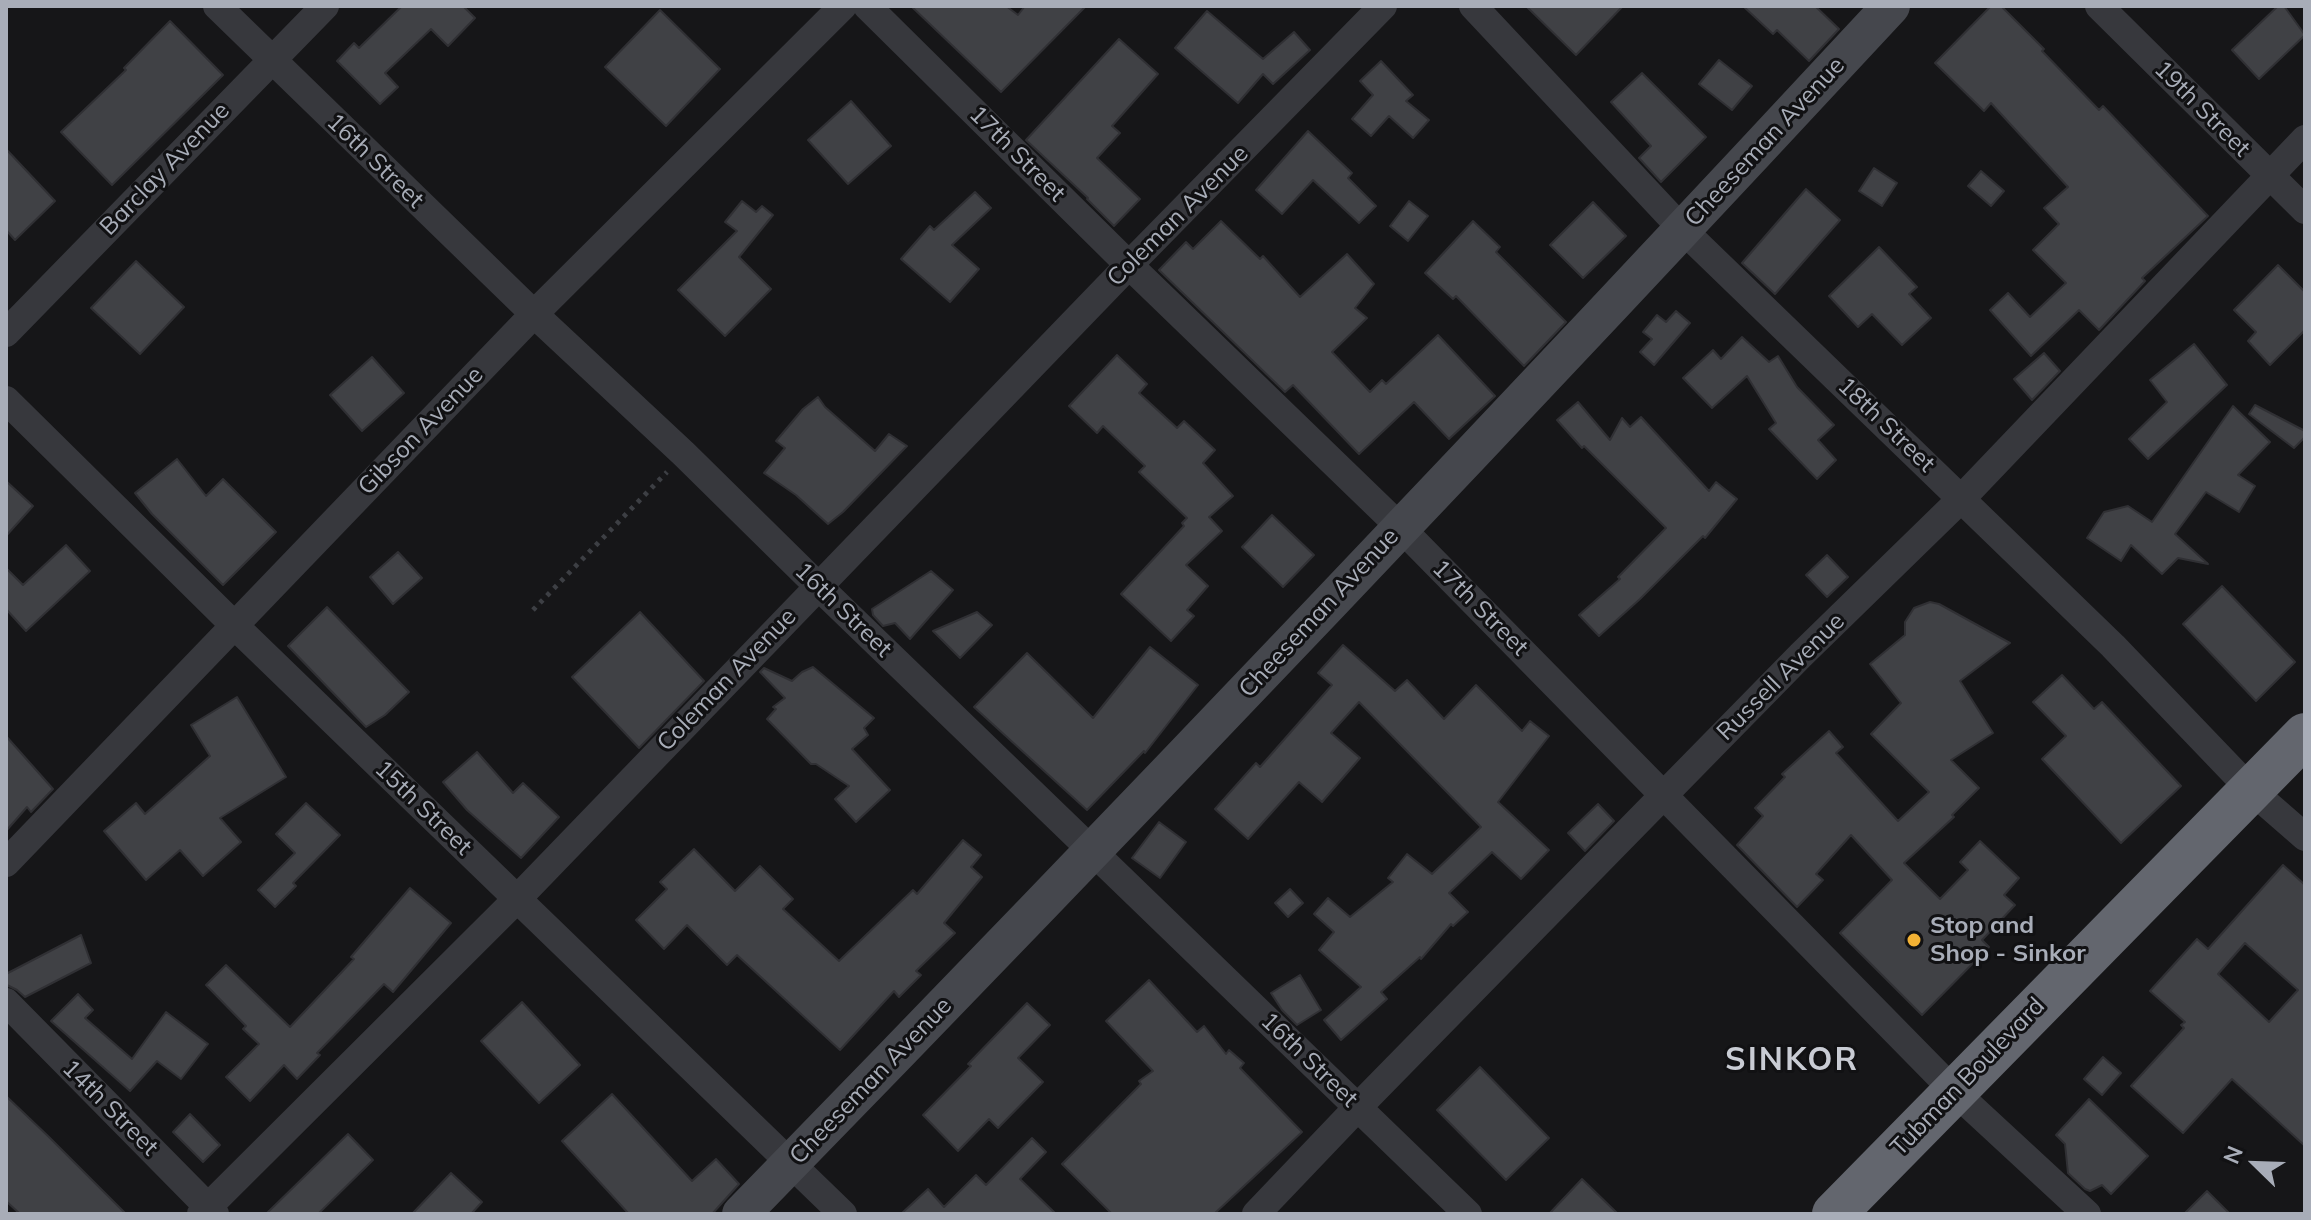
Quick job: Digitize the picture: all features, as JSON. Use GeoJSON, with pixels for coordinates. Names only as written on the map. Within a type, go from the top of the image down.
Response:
{"type":"FeatureCollection","features":[{"type":"Feature","properties":{"kind":"highway","name":"Tubman Boulevard"},"geometry":{"type":"LineString","coordinates":[[1834,1214],[2305,735]]}},
{"type":"Feature","properties":{"kind":"street","name":"16th Street"},"geometry":{"type":"LineString","coordinates":[[217,6],[1468,1214]]}},
{"type":"Feature","properties":{"kind":"street","name":"Barclay Avenue"},"geometry":{"type":"LineString","coordinates":[[6,333],[325,6]]}},
{"type":"Feature","properties":{"kind":"street","name":"Gibson Avenue"},"geometry":{"type":"LineString","coordinates":[[6,863],[534,314],[843,6]]}},
{"type":"Feature","properties":{"kind":"street","name":"17th Street"},"geometry":{"type":"LineString","coordinates":[[867,6],[1400,527],[1955,1092],[2087,1214]]}},
{"type":"Feature","properties":{"kind":"street","name":"Coleman Avenue"},"geometry":{"type":"LineString","coordinates":[[208,1212],[517,899],[1383,6]]}},
{"type":"Feature","properties":{"kind":"street","name":"18th Street"},"geometry":{"type":"LineString","coordinates":[[1473,6],[1683,230],[2113,646],[2251,790],[2305,837]]}},
{"type":"Feature","properties":{"kind":"street","name":"Cheeseman Avenue"},"geometry":{"type":"LineString","coordinates":[[741,1214],[1093,852],[1891,6]]}},
{"type":"Feature","properties":{"kind":"street","name":"19th Street"},"geometry":{"type":"LineString","coordinates":[[2099,6],[2305,210]]}},
{"type":"Feature","properties":{"kind":"street","name":"Russell Avenue"},"geometry":{"type":"LineString","coordinates":[[1256,1214],[1801,655],[1962,498],[2305,139]]}},
{"type":"Feature","properties":{"kind":"street","name":"15th Street"},"geometry":{"type":"LineString","coordinates":[[6,400],[843,1214]]}},
{"type":"Feature","properties":{"kind":"street","name":"14th Street"},"geometry":{"type":"LineString","coordinates":[[6,1002],[208,1212]]}},
{"type":"Feature","properties":{"kind":"path"},"geometry":{"type":"LineString","coordinates":[[533,610],[684,454]]}},
{"type":"Feature","properties":{"kind":"building"},"geometry":{"type":"Polygon","coordinates":[[[402,6],[463,6],[475,18],[448,46],[431,29],[385,73],[398,87],[380,104],[337,61],[354,43],[359,48],[402,6]]]}},
{"type":"Feature","properties":{"kind":"building"},"geometry":{"type":"Polygon","coordinates":[[[911,6],[1006,6],[1018,15],[1025,6],[1086,6],[1001,92],[911,6]]]}},
{"type":"Feature","properties":{"kind":"building"},"geometry":{"type":"Polygon","coordinates":[[[1526,6],[1623,6],[1576,55],[1526,6]]]}},
{"type":"Feature","properties":{"kind":"building"},"geometry":{"type":"Polygon","coordinates":[[[1743,6],[1815,6],[1839,29],[1809,61],[1777,30],[1773,34],[1743,6]]]}},
{"type":"Feature","properties":{"kind":"building"},"geometry":{"type":"Polygon","coordinates":[[[1991,6],[2001,6],[2099,110],[2103,106],[2208,216],[2142,278],[2145,281],[2099,330],[2079,310],[2031,356],[1990,310],[2008,293],[2030,317],[2066,283],[2033,250],[2059,224],[2044,208],[2068,187],[1991,103],[1984,111],[1935,63],[1991,6]]]}},
{"type":"Feature","properties":{"kind":"building"},"geometry":{"type":"Polygon","coordinates":[[[2278,6],[2284,6],[2305,35],[2259,79],[2232,50],[2278,6]]]}},
{"type":"Feature","properties":{"kind":"building"},"geometry":{"type":"Polygon","coordinates":[[[660,10],[720,69],[666,126],[605,67],[660,10]]]}},
{"type":"Feature","properties":{"kind":"building"},"geometry":{"type":"Polygon","coordinates":[[[1207,11],[1263,59],[1294,32],[1310,50],[1273,84],[1263,74],[1238,103],[1175,48],[1207,11]]]}},
{"type":"Feature","properties":{"kind":"building"},"geometry":{"type":"Polygon","coordinates":[[[170,21],[223,75],[112,185],[61,132],[126,70],[124,68],[170,21]]]}},
{"type":"Feature","properties":{"kind":"building"},"geometry":{"type":"Polygon","coordinates":[[[1119,39],[1158,74],[1112,126],[1120,133],[1097,158],[1140,199],[1114,226],[1026,140],[1119,39]]]}},
{"type":"Feature","properties":{"kind":"building"},"geometry":{"type":"Polygon","coordinates":[[[1719,60],[1752,86],[1732,110],[1699,84],[1719,60]]]}},
{"type":"Feature","properties":{"kind":"building"},"geometry":{"type":"Polygon","coordinates":[[[1381,61],[1413,95],[1406,101],[1429,120],[1413,138],[1389,116],[1371,136],[1352,119],[1373,95],[1360,81],[1381,61]]]}},
{"type":"Feature","properties":{"kind":"building"},"geometry":{"type":"Polygon","coordinates":[[[1642,73],[1706,137],[1661,182],[1639,158],[1651,146],[1611,102],[1642,73]]]}},
{"type":"Feature","properties":{"kind":"building"},"geometry":{"type":"Polygon","coordinates":[[[851,101],[891,146],[848,184],[808,140],[851,101]]]}},
{"type":"Feature","properties":{"kind":"building"},"geometry":{"type":"Polygon","coordinates":[[[1308,131],[1352,173],[1348,178],[1376,206],[1359,223],[1313,180],[1282,214],[1256,190],[1308,131]]]}},
{"type":"Feature","properties":{"kind":"building"},"geometry":{"type":"Polygon","coordinates":[[[6,149],[55,201],[15,240],[6,230],[6,149]]]}},
{"type":"Feature","properties":{"kind":"building"},"geometry":{"type":"Polygon","coordinates":[[[1874,168],[1897,183],[1882,206],[1859,191],[1874,168]]]}},
{"type":"Feature","properties":{"kind":"building"},"geometry":{"type":"Polygon","coordinates":[[[1981,171],[2004,191],[1991,206],[1968,186],[1981,171]]]}},
{"type":"Feature","properties":{"kind":"building"},"geometry":{"type":"Polygon","coordinates":[[[1806,189],[1840,220],[1775,294],[1742,263],[1806,189]]]}},
{"type":"Feature","properties":{"kind":"building"},"geometry":{"type":"Polygon","coordinates":[[[975,192],[991,208],[952,245],[979,269],[950,302],[901,259],[930,226],[934,230],[975,192]]]}},
{"type":"Feature","properties":{"kind":"building"},"geometry":{"type":"Polygon","coordinates":[[[742,201],[756,212],[762,206],[773,215],[739,257],[771,289],[725,336],[678,290],[737,231],[725,222],[742,201]]]}},
{"type":"Feature","properties":{"kind":"building"},"geometry":{"type":"Polygon","coordinates":[[[1409,201],[1428,216],[1408,241],[1390,226],[1409,201]]]}},
{"type":"Feature","properties":{"kind":"building"},"geometry":{"type":"Polygon","coordinates":[[[1593,202],[1626,236],[1583,278],[1550,245],[1593,202]]]}},
{"type":"Feature","properties":{"kind":"building"},"geometry":{"type":"Polygon","coordinates":[[[1221,221],[1260,259],[1263,256],[1300,297],[1347,254],[1374,284],[1355,308],[1367,318],[1332,352],[1370,392],[1382,380],[1386,384],[1438,335],[1495,396],[1449,439],[1414,402],[1359,454],[1293,385],[1285,392],[1159,270],[1186,242],[1193,249],[1221,221]]]}},
{"type":"Feature","properties":{"kind":"building"},"geometry":{"type":"Polygon","coordinates":[[[1473,221],[1500,247],[1496,252],[1566,322],[1524,366],[1456,296],[1453,299],[1425,273],[1473,221]]]}},
{"type":"Feature","properties":{"kind":"building"},"geometry":{"type":"Polygon","coordinates":[[[1879,247],[1917,287],[1909,294],[1931,318],[1902,345],[1872,314],[1858,327],[1829,296],[1879,247]]]}},
{"type":"Feature","properties":{"kind":"building"},"geometry":{"type":"Polygon","coordinates":[[[136,261],[184,307],[140,354],[91,308],[136,261]]]}},
{"type":"Feature","properties":{"kind":"building"},"geometry":{"type":"Polygon","coordinates":[[[2278,265],[2305,292],[2305,330],[2270,365],[2248,341],[2256,332],[2234,310],[2278,265]]]}},
{"type":"Feature","properties":{"kind":"building"},"geometry":{"type":"Polygon","coordinates":[[[1676,311],[1690,323],[1654,365],[1640,352],[1652,339],[1643,332],[1657,315],[1666,322],[1676,311]]]}},
{"type":"Feature","properties":{"kind":"building"},"geometry":{"type":"Polygon","coordinates":[[[1742,337],[1769,362],[1778,356],[1797,387],[1834,425],[1818,440],[1836,460],[1817,479],[1769,429],[1776,423],[1747,376],[1712,408],[1683,378],[1713,350],[1721,359],[1742,337]]]}},
{"type":"Feature","properties":{"kind":"building"},"geometry":{"type":"Polygon","coordinates":[[[2194,344],[2227,385],[2148,459],[2129,439],[2167,402],[2150,380],[2194,344]]]}},
{"type":"Feature","properties":{"kind":"building"},"geometry":{"type":"Polygon","coordinates":[[[2044,353],[2060,371],[2032,400],[2014,379],[2044,353]]]}},
{"type":"Feature","properties":{"kind":"building"},"geometry":{"type":"Polygon","coordinates":[[[1117,355],[1147,384],[1139,393],[1177,428],[1184,421],[1215,450],[1203,463],[1233,496],[1209,517],[1222,531],[1186,565],[1208,586],[1187,610],[1194,616],[1171,641],[1121,594],[1184,526],[1182,523],[1187,518],[1139,472],[1145,466],[1103,426],[1097,433],[1069,406],[1117,355]]]}},
{"type":"Feature","properties":{"kind":"building"},"geometry":{"type":"Polygon","coordinates":[[[372,357],[404,393],[362,431],[330,395],[372,357]]]}},
{"type":"Feature","properties":{"kind":"building"},"geometry":{"type":"Polygon","coordinates":[[[818,397],[825,407],[875,451],[889,434],[907,446],[828,524],[796,495],[764,473],[785,448],[776,441],[803,409],[818,397]]]}},
{"type":"Feature","properties":{"kind":"building"},"geometry":{"type":"Polygon","coordinates":[[[1578,402],[1610,440],[1622,418],[1630,427],[1641,417],[1709,491],[1716,482],[1737,499],[1705,538],[1703,536],[1599,636],[1579,615],[1620,579],[1618,577],[1666,528],[1557,420],[1578,402]]]}},
{"type":"Feature","properties":{"kind":"building"},"geometry":{"type":"Polygon","coordinates":[[[2255,405],[2305,431],[2305,437],[2294,448],[2249,414],[2255,405]]]}},
{"type":"Feature","properties":{"kind":"building"},"geometry":{"type":"Polygon","coordinates":[[[2233,406],[2270,442],[2238,475],[2255,486],[2239,512],[2206,492],[2175,534],[2208,564],[2178,558],[2162,574],[2131,545],[2121,561],[2087,538],[2104,512],[2128,506],[2152,522],[2233,406]]]}},
{"type":"Feature","properties":{"kind":"building"},"geometry":{"type":"Polygon","coordinates":[[[177,459],[206,496],[223,479],[276,532],[223,585],[135,493],[177,459]]]}},
{"type":"Feature","properties":{"kind":"building"},"geometry":{"type":"Polygon","coordinates":[[[6,481],[33,506],[6,536],[6,481]]]}},
{"type":"Feature","properties":{"kind":"building"},"geometry":{"type":"Polygon","coordinates":[[[1272,515],[1314,555],[1283,587],[1242,547],[1272,515]]]}},
{"type":"Feature","properties":{"kind":"building"},"geometry":{"type":"Polygon","coordinates":[[[66,545],[90,571],[26,631],[6,609],[6,568],[23,585],[66,545]]]}},
{"type":"Feature","properties":{"kind":"building"},"geometry":{"type":"Polygon","coordinates":[[[398,552],[422,578],[393,604],[370,577],[398,552]]]}},
{"type":"Feature","properties":{"kind":"building"},"geometry":{"type":"Polygon","coordinates":[[[1827,555],[1848,577],[1827,597],[1806,575],[1827,555]]]}},
{"type":"Feature","properties":{"kind":"building"},"geometry":{"type":"Polygon","coordinates":[[[931,571],[953,590],[910,639],[895,623],[883,626],[873,615],[872,609],[931,571]]]}},
{"type":"Feature","properties":{"kind":"building"},"geometry":{"type":"Polygon","coordinates":[[[2222,586],[2295,662],[2256,701],[2183,624],[2222,586]]]}},
{"type":"Feature","properties":{"kind":"building"},"geometry":{"type":"Polygon","coordinates":[[[1930,602],[2010,643],[1960,681],[1993,733],[1951,760],[1979,788],[1952,815],[1954,817],[1904,863],[1940,899],[1968,870],[1960,862],[1980,841],[2019,878],[2004,895],[2015,905],[1982,940],[1989,947],[1922,1015],[1840,933],[1892,880],[1851,835],[1816,874],[1823,880],[1797,907],[1737,845],[1763,816],[1755,808],[1785,777],[1782,774],[1829,731],[1843,747],[1836,753],[1898,821],[1929,792],[1871,734],[1901,703],[1870,664],[1905,635],[1905,622],[1914,608],[1930,602]]]}},
{"type":"Feature","properties":{"kind":"building"},"geometry":{"type":"Polygon","coordinates":[[[327,607],[409,692],[385,715],[366,727],[288,646],[327,607]]]}},
{"type":"Feature","properties":{"kind":"building"},"geometry":{"type":"Polygon","coordinates":[[[640,612],[704,681],[639,748],[572,677],[640,612]]]}},
{"type":"Feature","properties":{"kind":"building"},"geometry":{"type":"Polygon","coordinates":[[[977,612],[992,625],[960,658],[933,631],[977,612]]]}},
{"type":"Feature","properties":{"kind":"building"},"geometry":{"type":"Polygon","coordinates":[[[1343,645],[1395,691],[1407,680],[1444,719],[1476,685],[1522,731],[1530,721],[1549,736],[1498,802],[1549,850],[1521,879],[1492,852],[1449,893],[1468,912],[1453,926],[1451,924],[1421,959],[1381,992],[1387,999],[1341,1040],[1324,1020],[1361,987],[1319,950],[1334,932],[1314,914],[1328,898],[1350,917],[1393,882],[1388,878],[1407,854],[1432,874],[1481,827],[1359,702],[1331,733],[1360,758],[1322,802],[1299,782],[1248,839],[1215,809],[1256,763],[1260,767],[1332,685],[1318,673],[1343,645]]]}},
{"type":"Feature","properties":{"kind":"building"},"geometry":{"type":"Polygon","coordinates":[[[1150,647],[1198,685],[1145,753],[1087,810],[974,707],[1027,653],[1093,718],[1150,647]]]}},
{"type":"Feature","properties":{"kind":"building"},"geometry":{"type":"Polygon","coordinates":[[[813,667],[874,718],[864,728],[868,735],[852,749],[890,790],[856,822],[835,799],[849,786],[816,764],[811,764],[767,719],[776,709],[773,707],[785,698],[760,672],[764,668],[792,681],[813,667]]]}},
{"type":"Feature","properties":{"kind":"building"},"geometry":{"type":"Polygon","coordinates":[[[2062,675],[2094,709],[2102,702],[2181,786],[2121,843],[2042,759],[2066,736],[2033,702],[2062,675]]]}},
{"type":"Feature","properties":{"kind":"building"},"geometry":{"type":"Polygon","coordinates":[[[237,697],[286,777],[220,818],[241,842],[203,876],[180,850],[146,880],[104,831],[136,803],[145,814],[210,756],[191,725],[237,697]]]}},
{"type":"Feature","properties":{"kind":"building"},"geometry":{"type":"Polygon","coordinates":[[[6,736],[53,789],[31,812],[27,807],[6,831],[6,736]]]}},
{"type":"Feature","properties":{"kind":"building"},"geometry":{"type":"Polygon","coordinates":[[[477,752],[513,793],[523,783],[559,817],[521,858],[467,810],[443,782],[477,752]]]}},
{"type":"Feature","properties":{"kind":"building"},"geometry":{"type":"Polygon","coordinates":[[[306,803],[340,835],[293,883],[296,886],[275,907],[258,890],[295,853],[276,834],[306,803]]]}},
{"type":"Feature","properties":{"kind":"building"},"geometry":{"type":"Polygon","coordinates":[[[1598,804],[1614,821],[1585,851],[1568,833],[1598,804]]]}},
{"type":"Feature","properties":{"kind":"building"},"geometry":{"type":"Polygon","coordinates":[[[1159,822],[1186,842],[1160,878],[1132,858],[1159,822]]]}},
{"type":"Feature","properties":{"kind":"building"},"geometry":{"type":"Polygon","coordinates":[[[963,840],[981,855],[971,867],[982,877],[944,923],[955,933],[916,971],[921,975],[899,997],[894,991],[840,1050],[737,955],[727,965],[687,925],[664,949],[636,920],[667,889],[660,882],[694,849],[735,891],[760,866],[793,899],[783,909],[839,961],[913,890],[917,894],[963,840]]]}},
{"type":"Feature","properties":{"kind":"building"},"geometry":{"type":"Polygon","coordinates":[[[2283,865],[2305,885],[2305,1146],[2232,1079],[2183,1133],[2131,1086],[2184,1028],[2181,1025],[2185,1022],[2150,991],[2197,939],[2208,949],[2283,865]],[[2245,943],[2218,974],[2269,1022],[2298,990],[2245,943]]]}},
{"type":"Feature","properties":{"kind":"building"},"geometry":{"type":"Polygon","coordinates":[[[410,888],[451,923],[393,992],[384,984],[317,1053],[320,1055],[297,1079],[284,1065],[250,1101],[226,1077],[259,1044],[206,985],[226,965],[290,1027],[354,959],[351,957],[410,888]]]}},
{"type":"Feature","properties":{"kind":"building"},"geometry":{"type":"Polygon","coordinates":[[[1290,889],[1303,903],[1288,917],[1275,903],[1290,889]]]}},
{"type":"Feature","properties":{"kind":"building"},"geometry":{"type":"Polygon","coordinates":[[[81,935],[91,963],[25,997],[7,985],[6,974],[81,935]]]}},
{"type":"Feature","properties":{"kind":"building"},"geometry":{"type":"Polygon","coordinates":[[[1300,975],[1321,1010],[1297,1025],[1271,993],[1300,975]]]}},
{"type":"Feature","properties":{"kind":"building"},"geometry":{"type":"Polygon","coordinates":[[[1149,980],[1197,1032],[1204,1026],[1226,1054],[1229,1050],[1244,1063],[1240,1068],[1302,1132],[1214,1214],[1112,1214],[1062,1164],[1141,1084],[1139,1081],[1153,1071],[1106,1021],[1149,980]]]}},
{"type":"Feature","properties":{"kind":"building"},"geometry":{"type":"Polygon","coordinates":[[[78,994],[93,1010],[85,1018],[132,1059],[166,1012],[208,1044],[181,1079],[157,1061],[130,1091],[51,1021],[78,994]]]}},
{"type":"Feature","properties":{"kind":"building"},"geometry":{"type":"Polygon","coordinates":[[[522,1002],[580,1065],[539,1103],[481,1041],[522,1002]]]}},
{"type":"Feature","properties":{"kind":"building"},"geometry":{"type":"Polygon","coordinates":[[[1027,1003],[1050,1025],[1018,1058],[1043,1082],[998,1128],[989,1119],[958,1151],[923,1115],[1027,1003]]]}},
{"type":"Feature","properties":{"kind":"building"},"geometry":{"type":"Polygon","coordinates":[[[2103,1057],[2121,1073],[2102,1095],[2084,1079],[2103,1057]]]}},
{"type":"Feature","properties":{"kind":"building"},"geometry":{"type":"Polygon","coordinates":[[[1480,1067],[1549,1138],[1506,1180],[1437,1110],[1480,1067]]]}},
{"type":"Feature","properties":{"kind":"building"},"geometry":{"type":"Polygon","coordinates":[[[612,1094],[692,1181],[716,1159],[739,1184],[712,1214],[629,1214],[562,1141],[612,1094]]]}},
{"type":"Feature","properties":{"kind":"building"},"geometry":{"type":"Polygon","coordinates":[[[6,1096],[126,1214],[20,1214],[6,1201],[6,1096]]]}},
{"type":"Feature","properties":{"kind":"building"},"geometry":{"type":"Polygon","coordinates":[[[2089,1099],[2148,1156],[2111,1194],[2102,1185],[2090,1191],[2085,1189],[2068,1173],[2065,1144],[2056,1135],[2089,1099]]]}},
{"type":"Feature","properties":{"kind":"building"},"geometry":{"type":"Polygon","coordinates":[[[190,1114],[220,1145],[203,1162],[173,1132],[190,1114]]]}},
{"type":"Feature","properties":{"kind":"building"},"geometry":{"type":"Polygon","coordinates":[[[348,1134],[373,1160],[318,1214],[266,1214],[348,1134]]]}},
{"type":"Feature","properties":{"kind":"building"},"geometry":{"type":"Polygon","coordinates":[[[1032,1138],[1046,1152],[1020,1179],[1056,1214],[901,1214],[928,1189],[944,1207],[976,1175],[986,1185],[1032,1138]]]}},
{"type":"Feature","properties":{"kind":"building"},"geometry":{"type":"Polygon","coordinates":[[[451,1173],[482,1202],[471,1214],[412,1214],[451,1173]]]}},
{"type":"Feature","properties":{"kind":"building"},"geometry":{"type":"Polygon","coordinates":[[[1582,1179],[1618,1214],[1549,1214],[1582,1179]]]}},
{"type":"Feature","properties":{"kind":"building"},"geometry":{"type":"Polygon","coordinates":[[[2207,1191],[2230,1214],[2184,1214],[2207,1191]]]}},
{"type":"Feature","properties":{"kind":"place","name":"Stop and Shop - Sinkor"},"geometry":{"type":"Point","coordinates":[1914,940]}},
{"type":"Feature","properties":{"kind":"district","name":"SINKOR"},"geometry":{"type":"Point","coordinates":[1792,1060]}}]}
